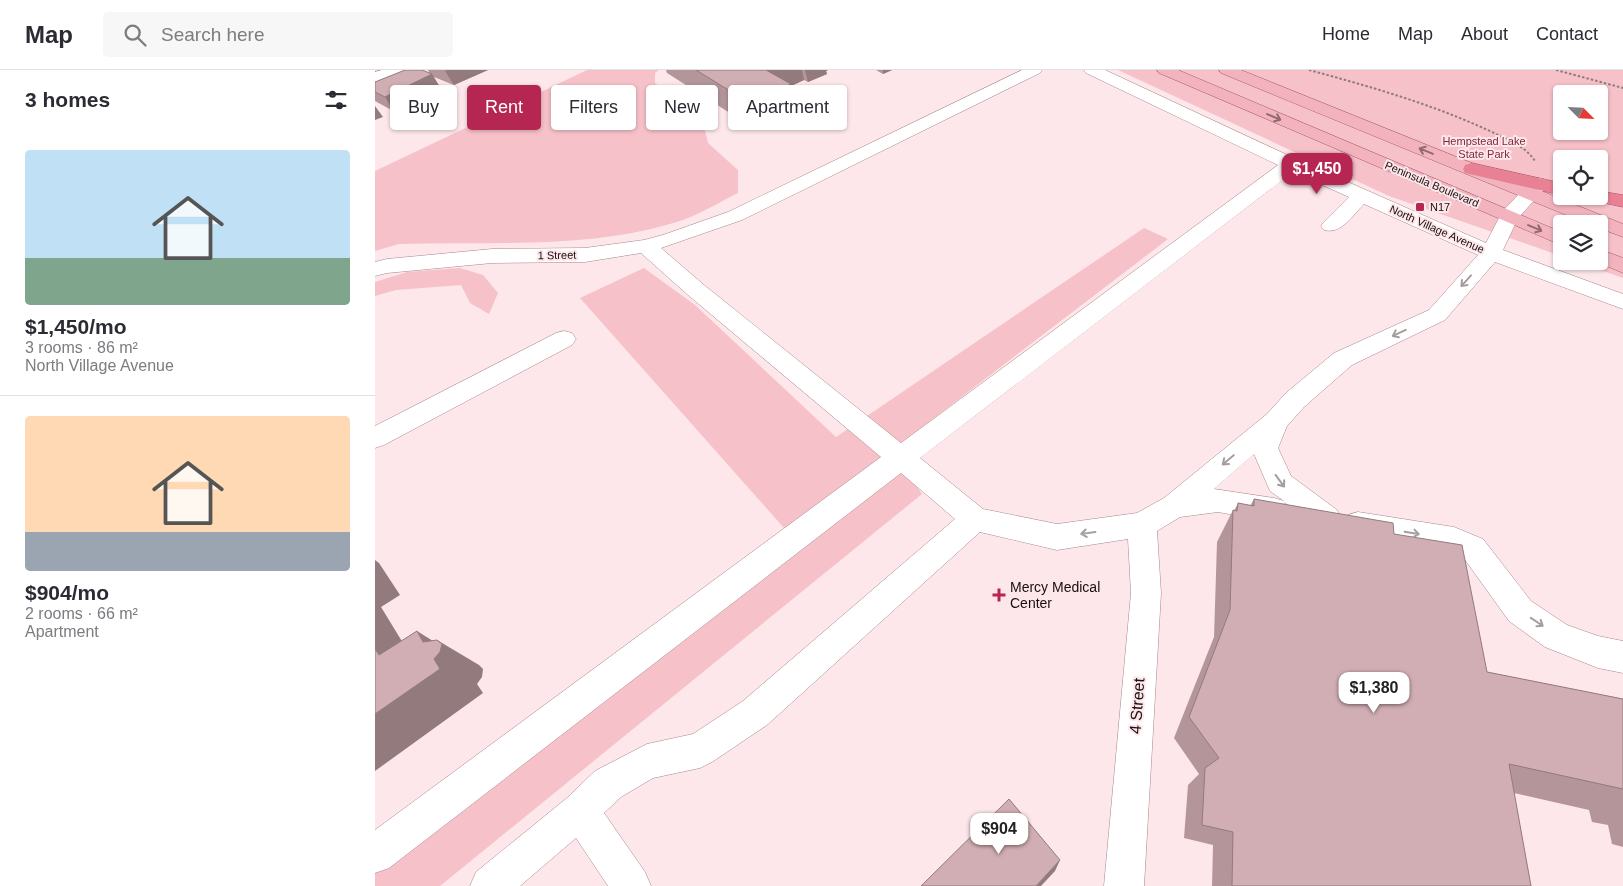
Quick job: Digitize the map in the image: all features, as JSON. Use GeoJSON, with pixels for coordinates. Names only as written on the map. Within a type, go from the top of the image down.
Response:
{"type":"FeatureCollection","features":[{"type":"Feature","properties":{"kind":"highway"},"geometry":{"type":"LineString","coordinates":[[1536,189],[1553,189]]}},
{"type":"Feature","properties":{"kind":"highway"},"geometry":{"type":"LineString","coordinates":[[1608,198],[1623,201]]}},
{"type":"Feature","properties":{"kind":"main road"},"geometry":{"type":"LineString","coordinates":[[1151,70],[1230,98]]}},
{"type":"Feature","properties":{"kind":"main road","name":"Peninsula Boulevard"},"geometry":{"type":"LineString","coordinates":[[1165,70],[1553,235]]}},
{"type":"Feature","properties":{"kind":"main road"},"geometry":{"type":"LineString","coordinates":[[1212,70],[1264,85]]}},
{"type":"Feature","properties":{"kind":"main road"},"geometry":{"type":"LineString","coordinates":[[1227,70],[1472,169],[1536,189],[1623,231]]}},
{"type":"Feature","properties":{"kind":"main road"},"geometry":{"type":"LineString","coordinates":[[1608,259],[1623,266]]}},
{"type":"Feature","properties":{"kind":"street"},"geometry":{"type":"LineString","coordinates":[[375,78],[396,70]]}},
{"type":"Feature","properties":{"kind":"street","name":"1 Street"},"geometry":{"type":"LineString","coordinates":[[375,269],[387,266],[492,256],[585,255],[646,246],[670,239],[735,216],[1034,70]]}},
{"type":"Feature","properties":{"kind":"street","name":"North Village Avenue"},"geometry":{"type":"LineString","coordinates":[[1092,70],[1291,164],[1491,253],[1623,302]]}},
{"type":"Feature","properties":{"kind":"street"},"geometry":{"type":"LineString","coordinates":[[375,854],[1291,164]]}},
{"type":"Feature","properties":{"kind":"street"},"geometry":{"type":"LineString","coordinates":[[646,246],[975,519],[1057,537],[1142,525],[1174,506],[1276,421],[1295,400],[1343,359],[1437,315],[1491,253],[1509,216],[1536,189]]}},
{"type":"Feature","properties":{"kind":"street"},"geometry":{"type":"LineString","coordinates":[[1331,226],[1361,196]]}},
{"type":"Feature","properties":{"kind":"street"},"geometry":{"type":"LineString","coordinates":[[375,438],[564,339]]}},
{"type":"Feature","properties":{"kind":"street"},"geometry":{"type":"LineString","coordinates":[[1276,421],[1265,448],[1280,483],[1327,519]]}},
{"type":"Feature","properties":{"kind":"street"},"geometry":{"type":"LineString","coordinates":[[1174,506],[1218,500],[1455,540],[1473,548],[1520,611],[1556,636],[1598,652],[1623,657]]}},
{"type":"Feature","properties":{"kind":"street"},"geometry":{"type":"LineString","coordinates":[[490,886],[580,811],[608,784],[647,762],[700,750],[755,713],[975,519]]}},
{"type":"Feature","properties":{"kind":"street","name":"4 Street"},"geometry":{"type":"LineString","coordinates":[[1124,886],[1145,593],[1142,525]]}},
{"type":"Feature","properties":{"kind":"street"},"geometry":{"type":"LineString","coordinates":[[580,811],[631,886]]}},
{"type":"Feature","properties":{"kind":"path"},"geometry":{"type":"LineString","coordinates":[[1309,70],[1408,97],[1475,124],[1530,151],[1537,164]]}},
{"type":"Feature","properties":{"kind":"path"},"geometry":{"type":"LineString","coordinates":[[1556,70],[1623,88]]}},
{"type":"Feature","properties":{"kind":"green space"},"geometry":{"type":"Polygon","coordinates":[[[587,70],[659,70],[655,73],[655,83],[657,85],[646,85],[646,130],[705,130],[708,143],[738,170],[738,193],[683,220],[649,230],[613,236],[542,242],[399,244],[375,251],[375,171],[467,127],[467,130],[541,130],[541,92],[551,87],[551,130],[636,130],[636,85],[556,85],[587,70]]]}},
{"type":"Feature","properties":{"kind":"green space","name":"Hempstead Lake State Park"},"geometry":{"type":"Polygon","coordinates":[[[1118,70],[1623,70],[1623,278],[1600,270],[1608,270],[1608,215],[1553,215],[1553,253],[1389,196],[1118,70]]]}},
{"type":"Feature","properties":{"kind":"green space"},"geometry":{"type":"Polygon","coordinates":[[[1144,228],[1168,239],[891,451],[922,494],[440,886],[375,886],[375,864],[792,537],[580,298],[644,268],[695,305],[836,437],[1144,228]]]}},
{"type":"Feature","properties":{"kind":"green space"},"geometry":{"type":"Polygon","coordinates":[[[460,268],[483,275],[498,293],[489,314],[470,303],[461,285],[396,290],[375,296],[375,282],[407,272],[460,268]]]}},
{"type":"Feature","properties":{"kind":"building"},"geometry":{"type":"Polygon","coordinates":[[[405,70],[422,70],[432,74],[410,85],[390,85],[390,95],[385,97],[375,92],[375,82],[405,70]]]}},
{"type":"Feature","properties":{"kind":"building"},"geometry":{"type":"Polygon","coordinates":[[[696,70],[766,70],[791,84],[728,85],[728,90],[696,70]]]}},
{"type":"Feature","properties":{"kind":"building"},"geometry":{"type":"Polygon","coordinates":[[[1254,499],[1393,523],[1394,534],[1462,545],[1487,672],[1623,699],[1623,789],[1509,764],[1531,886],[1232,886],[1233,832],[1202,825],[1205,768],[1219,758],[1189,717],[1230,610],[1233,510],[1237,511],[1238,503],[1254,506],[1254,499]]]}},
{"type":"Feature","properties":{"kind":"building"},"geometry":{"type":"Polygon","coordinates":[[[417,631],[423,642],[437,640],[442,644],[440,652],[434,659],[440,669],[375,714],[375,649],[379,655],[417,631]]]}},
{"type":"Feature","properties":{"kind":"building"},"geometry":{"type":"Polygon","coordinates":[[[1009,799],[1060,860],[1036,886],[921,886],[1009,799]]]}},
{"type":"Feature","properties":{"kind":"place","name":"N17"},"geometry":{"type":"Point","coordinates":[1420,207]}},
{"type":"Feature","properties":{"kind":"place","name":"Mercy Medical Center"},"geometry":{"type":"Point","coordinates":[999,595]}}]}
